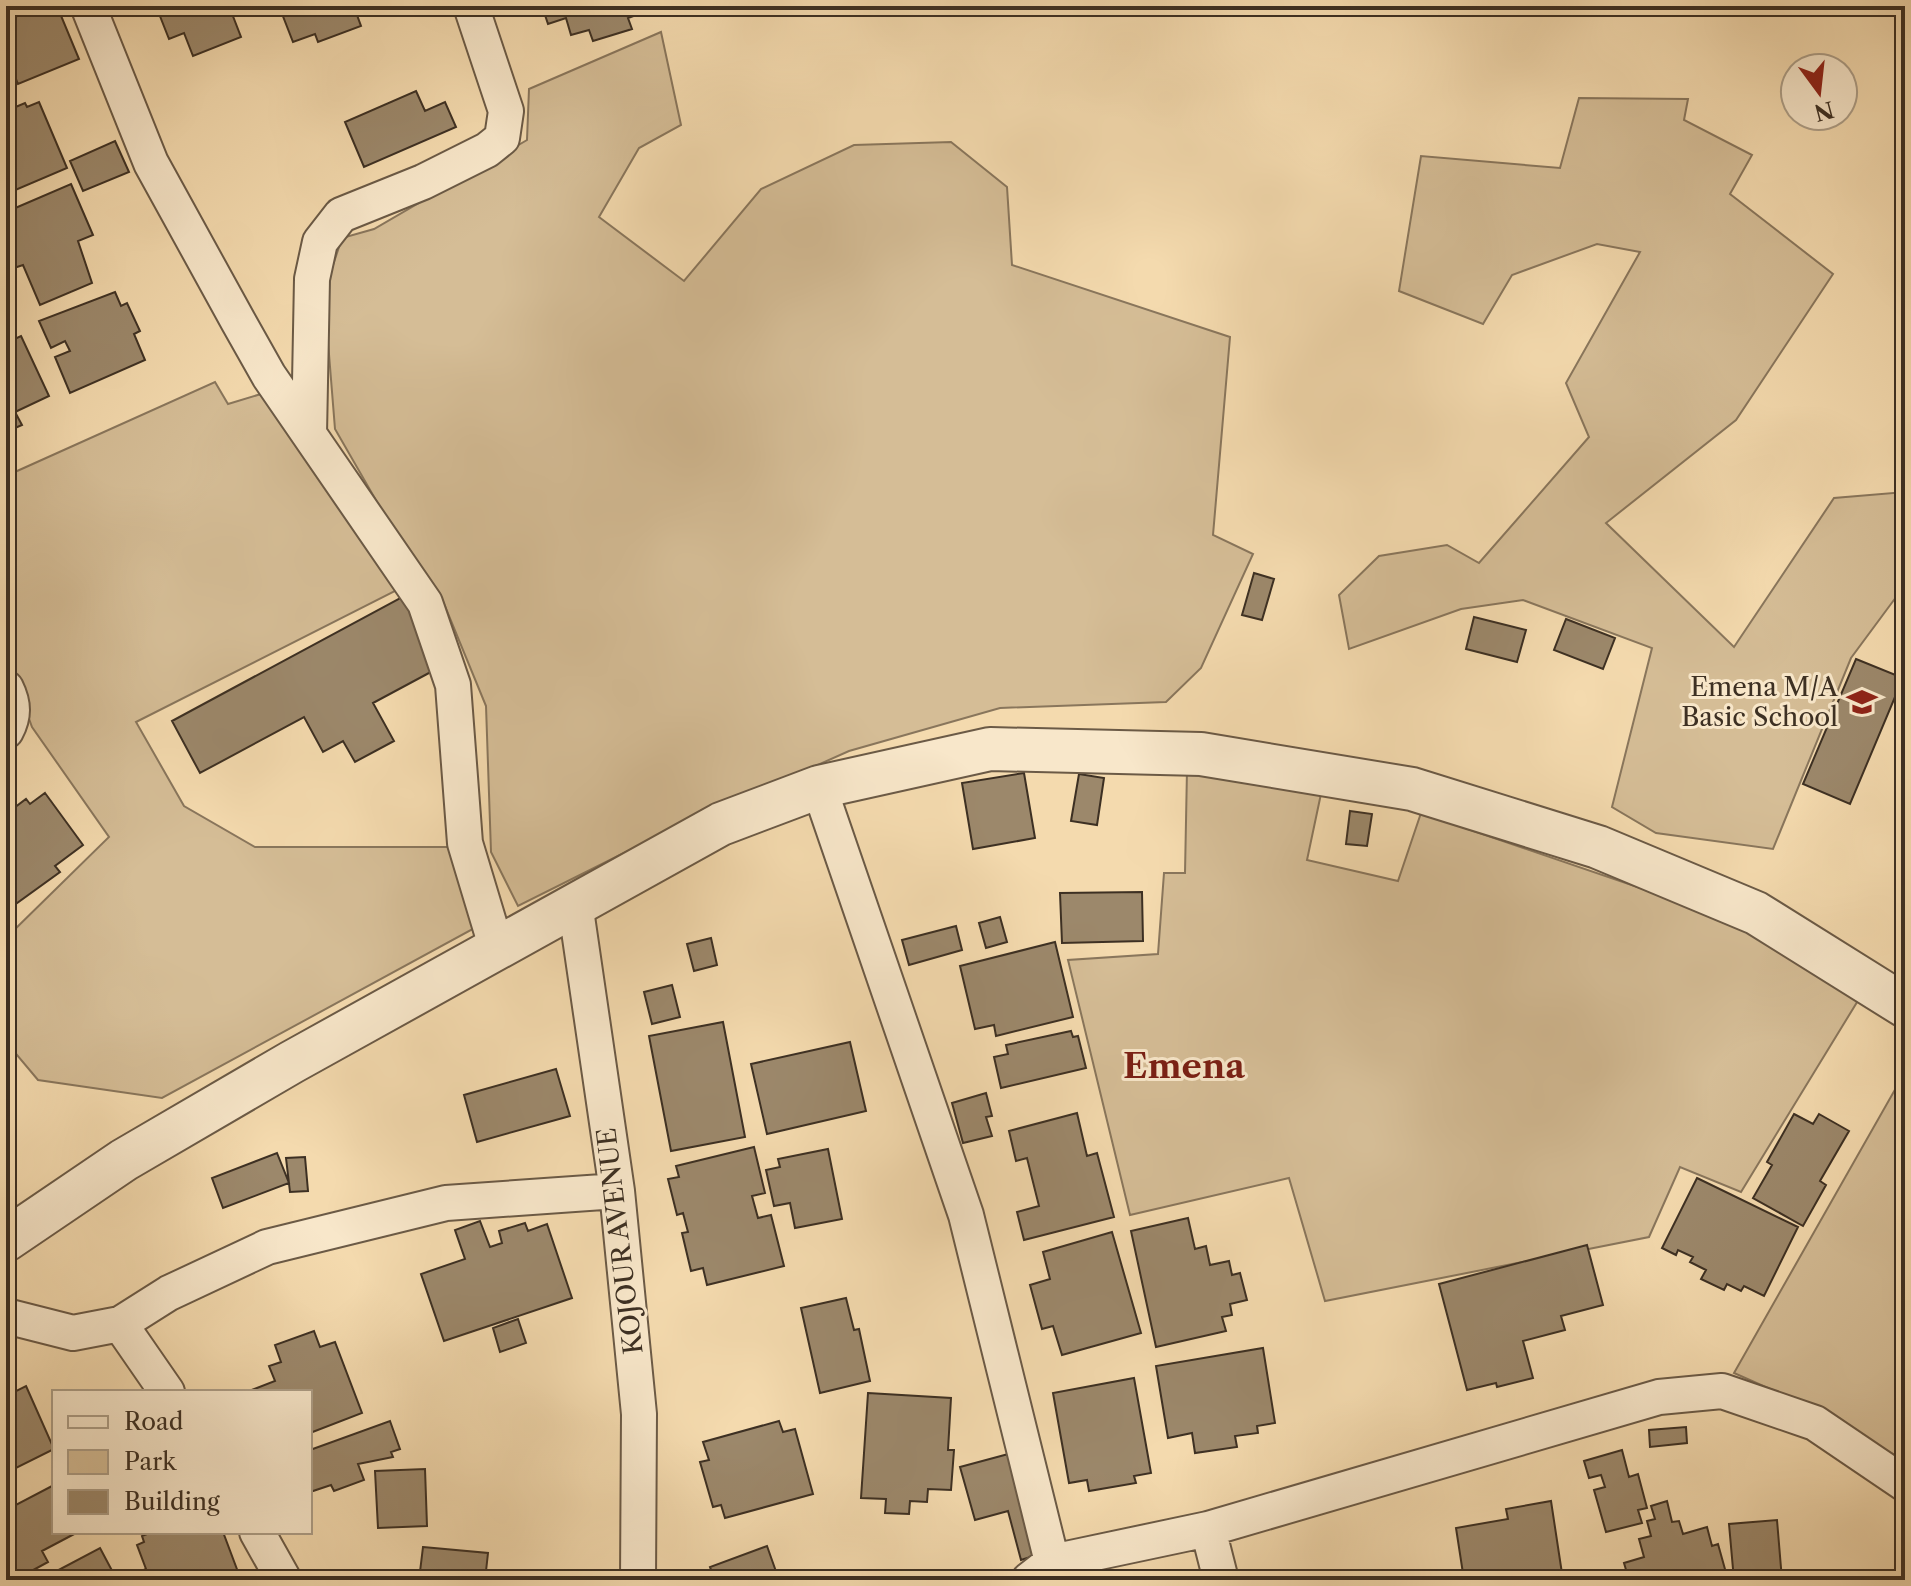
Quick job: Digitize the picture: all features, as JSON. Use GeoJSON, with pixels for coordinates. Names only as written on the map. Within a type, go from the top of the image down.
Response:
{"type":"FeatureCollection","features":[{"type":"Feature","properties":{"kind":"street"},"geometry":{"type":"LineString","coordinates":[[88,6],[151,163],[269,376],[425,603],[453,685],[465,843],[496,946]]}},
{"type":"Feature","properties":{"kind":"street"},"geometry":{"type":"LineString","coordinates":[[309,434],[312,279],[320,242],[341,215],[423,182],[487,150],[502,138],[506,111],[471,6]]}},
{"type":"Feature","properties":{"kind":"street"},"geometry":{"type":"LineString","coordinates":[[6,688],[13,705],[12,720],[6,731]]}},
{"type":"Feature","properties":{"kind":"street"},"geometry":{"type":"LineString","coordinates":[[6,1240],[124,1160],[496,946],[721,824],[819,787],[990,749],[1201,754],[1412,789],[1598,847],[1756,913],[1905,1006]]}},
{"type":"Feature","properties":{"kind":"street"},"geometry":{"type":"LineString","coordinates":[[819,787],[966,1215],[1040,1571],[1208,1529],[1659,1397],[1722,1391],[1815,1423],[1905,1484]]}},
{"type":"Feature","properties":{"kind":"street","name":"KOJOUR AVENUE"},"geometry":{"type":"LineString","coordinates":[[575,903],[617,1191],[639,1414],[638,1580]]}},
{"type":"Feature","properties":{"kind":"street"},"geometry":{"type":"LineString","coordinates":[[6,1316],[73,1333],[120,1324],[169,1293],[267,1247],[446,1203],[617,1191]]}},
{"type":"Feature","properties":{"kind":"street"},"geometry":{"type":"LineString","coordinates":[[120,1324],[166,1390]]}},
{"type":"Feature","properties":{"kind":"street"},"geometry":{"type":"LineString","coordinates":[[1208,1529],[1221,1580]]}},
{"type":"Feature","properties":{"kind":"street"},"geometry":{"type":"LineString","coordinates":[[258,1534],[284,1580]]}},
{"type":"Feature","properties":{"kind":"green space"},"geometry":{"type":"Polygon","coordinates":[[[661,32],[681,125],[639,148],[599,217],[684,281],[761,189],[854,145],[951,142],[1007,187],[1012,265],[1230,337],[1213,535],[1253,554],[1201,668],[1166,702],[1000,708],[849,751],[652,839],[518,906],[491,852],[486,706],[440,594],[381,509],[335,429],[324,292],[342,238],[374,229],[527,140],[529,89],[661,32]]]}},
{"type":"Feature","properties":{"kind":"green space"},"geometry":{"type":"Polygon","coordinates":[[[1579,98],[1688,99],[1684,120],[1752,155],[1730,194],[1833,274],[1736,420],[1606,523],[1734,647],[1834,498],[1905,492],[1905,585],[1851,658],[1773,849],[1656,833],[1612,807],[1652,648],[1523,600],[1461,609],[1349,649],[1339,595],[1379,556],[1447,545],[1479,563],[1589,437],[1566,383],[1640,252],[1597,244],[1512,275],[1483,324],[1399,291],[1421,156],[1560,168],[1579,98]]]}},
{"type":"Feature","properties":{"kind":"green space"},"geometry":{"type":"Polygon","coordinates":[[[215,382],[228,404],[261,394],[403,587],[136,722],[184,806],[255,847],[459,847],[482,924],[162,1098],[38,1080],[6,1042],[6,938],[109,837],[32,727],[6,655],[6,476],[215,382]]]}},
{"type":"Feature","properties":{"kind":"green space"},"geometry":{"type":"Polygon","coordinates":[[[1187,770],[1322,789],[1307,860],[1398,881],[1421,813],[1734,920],[1862,994],[1741,1192],[1680,1167],[1649,1237],[1325,1301],[1289,1178],[1130,1215],[1068,960],[1158,954],[1164,873],[1185,873],[1187,770]]]}},
{"type":"Feature","properties":{"kind":"green space"},"geometry":{"type":"Polygon","coordinates":[[[1905,1072],[1905,1461],[1813,1408],[1734,1373],[1905,1072]]]}},
{"type":"Feature","properties":{"kind":"building"},"geometry":{"type":"Polygon","coordinates":[[[44,6],[57,6],[79,59],[18,84],[6,54],[6,12],[15,8],[18,16],[44,6]]]}},
{"type":"Feature","properties":{"kind":"building"},"geometry":{"type":"Polygon","coordinates":[[[156,6],[229,6],[241,37],[193,56],[184,33],[169,39],[156,6]]]}},
{"type":"Feature","properties":{"kind":"building"},"geometry":{"type":"Polygon","coordinates":[[[279,6],[378,8],[357,15],[361,26],[318,42],[315,34],[293,42],[279,6]]]}},
{"type":"Feature","properties":{"kind":"building"},"geometry":{"type":"Polygon","coordinates":[[[542,6],[643,6],[645,12],[628,18],[632,29],[593,41],[589,30],[571,35],[566,18],[548,24],[542,6]]]}},
{"type":"Feature","properties":{"kind":"building"},"geometry":{"type":"Polygon","coordinates":[[[416,91],[425,111],[445,102],[456,127],[364,167],[345,122],[416,91]]]}},
{"type":"Feature","properties":{"kind":"building"},"geometry":{"type":"Polygon","coordinates":[[[39,102],[67,168],[6,194],[6,111],[25,103],[27,107],[39,102]]]}},
{"type":"Feature","properties":{"kind":"building"},"geometry":{"type":"Polygon","coordinates":[[[115,141],[129,172],[83,191],[70,161],[115,141]]]}},
{"type":"Feature","properties":{"kind":"building"},"geometry":{"type":"Polygon","coordinates":[[[71,184],[93,235],[78,241],[92,283],[40,305],[23,265],[11,269],[6,257],[6,212],[71,184]]]}},
{"type":"Feature","properties":{"kind":"building"},"geometry":{"type":"Polygon","coordinates":[[[115,292],[121,306],[127,303],[140,331],[134,334],[145,360],[70,393],[55,357],[70,351],[65,341],[51,348],[39,321],[115,292]]]}},
{"type":"Feature","properties":{"kind":"building"},"geometry":{"type":"Polygon","coordinates":[[[21,336],[49,396],[15,412],[22,425],[6,432],[6,343],[21,336]]]}},
{"type":"Feature","properties":{"kind":"building"},"geometry":{"type":"Polygon","coordinates":[[[1254,573],[1274,579],[1262,620],[1242,615],[1254,573]]]}},
{"type":"Feature","properties":{"kind":"building"},"geometry":{"type":"Polygon","coordinates":[[[404,596],[442,666],[373,703],[394,741],[355,762],[343,741],[323,752],[304,717],[200,773],[172,721],[404,596]]]}},
{"type":"Feature","properties":{"kind":"building"},"geometry":{"type":"Polygon","coordinates":[[[1474,617],[1526,630],[1517,662],[1466,649],[1474,617]]]}},
{"type":"Feature","properties":{"kind":"building"},"geometry":{"type":"Polygon","coordinates":[[[1566,619],[1615,638],[1603,669],[1554,650],[1566,619]]]}},
{"type":"Feature","properties":{"kind":"building"},"geometry":{"type":"Polygon","coordinates":[[[1856,659],[1903,678],[1850,804],[1803,784],[1856,659]]]}},
{"type":"Feature","properties":{"kind":"building"},"geometry":{"type":"Polygon","coordinates":[[[1024,773],[1035,838],[973,849],[962,783],[1024,773]]]}},
{"type":"Feature","properties":{"kind":"building"},"geometry":{"type":"Polygon","coordinates":[[[1079,774],[1104,778],[1097,825],[1071,821],[1079,774]]]}},
{"type":"Feature","properties":{"kind":"building"},"geometry":{"type":"Polygon","coordinates":[[[45,793],[83,845],[55,866],[60,872],[6,911],[6,814],[26,799],[30,804],[45,793]]]}},
{"type":"Feature","properties":{"kind":"building"},"geometry":{"type":"Polygon","coordinates":[[[1350,811],[1372,814],[1367,846],[1346,844],[1350,811]]]}},
{"type":"Feature","properties":{"kind":"building"},"geometry":{"type":"Polygon","coordinates":[[[1142,892],[1143,941],[1062,943],[1060,893],[1142,892]]]}},
{"type":"Feature","properties":{"kind":"building"},"geometry":{"type":"Polygon","coordinates":[[[1000,917],[1007,942],[986,948],[979,923],[1000,917]]]}},
{"type":"Feature","properties":{"kind":"building"},"geometry":{"type":"Polygon","coordinates":[[[956,926],[962,950],[909,965],[902,940],[956,926]]]}},
{"type":"Feature","properties":{"kind":"building"},"geometry":{"type":"Polygon","coordinates":[[[711,938],[717,965],[694,971],[687,944],[711,938]]]}},
{"type":"Feature","properties":{"kind":"building"},"geometry":{"type":"Polygon","coordinates":[[[1055,942],[1073,1017],[996,1036],[994,1025],[975,1029],[960,966],[1055,942]]]}},
{"type":"Feature","properties":{"kind":"building"},"geometry":{"type":"Polygon","coordinates":[[[672,985],[680,1017],[652,1024],[644,992],[672,985]]]}},
{"type":"Feature","properties":{"kind":"building"},"geometry":{"type":"Polygon","coordinates":[[[723,1022],[745,1137],[671,1151],[649,1036],[723,1022]]]}},
{"type":"Feature","properties":{"kind":"building"},"geometry":{"type":"Polygon","coordinates":[[[1071,1031],[1073,1037],[1078,1036],[1086,1068],[1001,1088],[994,1057],[1008,1054],[1006,1045],[1071,1031]]]}},
{"type":"Feature","properties":{"kind":"building"},"geometry":{"type":"Polygon","coordinates":[[[850,1042],[866,1111],[767,1134],[751,1064],[850,1042]]]}},
{"type":"Feature","properties":{"kind":"building"},"geometry":{"type":"Polygon","coordinates":[[[556,1069],[570,1116],[477,1142],[464,1095],[556,1069]]]}},
{"type":"Feature","properties":{"kind":"building"},"geometry":{"type":"Polygon","coordinates":[[[986,1093],[992,1116],[986,1117],[992,1136],[963,1143],[952,1103],[986,1093]]]}},
{"type":"Feature","properties":{"kind":"building"},"geometry":{"type":"Polygon","coordinates":[[[1077,1113],[1087,1156],[1097,1153],[1114,1217],[1024,1240],[1017,1212],[1039,1206],[1027,1158],[1016,1161],[1009,1131],[1077,1113]]]}},
{"type":"Feature","properties":{"kind":"building"},"geometry":{"type":"Polygon","coordinates":[[[1794,1114],[1813,1124],[1819,1114],[1849,1131],[1820,1181],[1826,1185],[1803,1226],[1753,1198],[1772,1165],[1767,1162],[1794,1114]]]}},
{"type":"Feature","properties":{"kind":"building"},"geometry":{"type":"Polygon","coordinates":[[[754,1147],[765,1193],[752,1196],[758,1218],[771,1215],[784,1266],[707,1285],[703,1268],[691,1271],[682,1233],[688,1232],[683,1213],[677,1215],[668,1179],[679,1177],[676,1166],[754,1147]]]}},
{"type":"Feature","properties":{"kind":"building"},"geometry":{"type":"Polygon","coordinates":[[[828,1149],[842,1219],[795,1228],[790,1203],[774,1206],[766,1170],[780,1167],[778,1159],[828,1149]]]}},
{"type":"Feature","properties":{"kind":"building"},"geometry":{"type":"Polygon","coordinates":[[[277,1153],[289,1183],[223,1208],[212,1178],[277,1153]]]}},
{"type":"Feature","properties":{"kind":"building"},"geometry":{"type":"Polygon","coordinates":[[[305,1157],[308,1191],[290,1192],[286,1158],[305,1157]]]}},
{"type":"Feature","properties":{"kind":"building"},"geometry":{"type":"Polygon","coordinates":[[[1697,1178],[1798,1227],[1764,1296],[1744,1286],[1741,1291],[1727,1284],[1724,1290],[1701,1279],[1706,1270],[1690,1262],[1693,1257],[1678,1250],[1676,1255],[1662,1248],[1697,1178]]]}},
{"type":"Feature","properties":{"kind":"building"},"geometry":{"type":"Polygon","coordinates":[[[1188,1218],[1195,1249],[1206,1246],[1210,1265],[1229,1261],[1232,1275],[1240,1273],[1247,1300],[1230,1304],[1232,1315],[1222,1317],[1226,1331],[1156,1347],[1131,1231],[1188,1218]]]}},
{"type":"Feature","properties":{"kind":"building"},"geometry":{"type":"Polygon","coordinates":[[[480,1221],[490,1247],[502,1243],[499,1231],[525,1223],[528,1231],[547,1224],[572,1298],[444,1341],[421,1274],[465,1259],[455,1230],[480,1221]]]}},
{"type":"Feature","properties":{"kind":"building"},"geometry":{"type":"Polygon","coordinates":[[[1112,1232],[1141,1333],[1062,1355],[1053,1326],[1042,1329],[1030,1285],[1050,1279],[1043,1252],[1112,1232]]]}},
{"type":"Feature","properties":{"kind":"building"},"geometry":{"type":"Polygon","coordinates":[[[1587,1245],[1603,1305],[1561,1316],[1565,1330],[1523,1341],[1533,1378],[1497,1387],[1496,1383],[1467,1390],[1439,1284],[1587,1245]]]}},
{"type":"Feature","properties":{"kind":"building"},"geometry":{"type":"Polygon","coordinates":[[[846,1298],[854,1330],[859,1329],[870,1381],[820,1393],[801,1308],[846,1298]]]}},
{"type":"Feature","properties":{"kind":"building"},"geometry":{"type":"Polygon","coordinates":[[[518,1319],[526,1343],[500,1352],[493,1328],[518,1319]]]}},
{"type":"Feature","properties":{"kind":"building"},"geometry":{"type":"Polygon","coordinates":[[[314,1331],[320,1347],[335,1342],[362,1413],[312,1432],[312,1390],[252,1390],[275,1381],[269,1366],[281,1362],[275,1345],[314,1331]]]}},
{"type":"Feature","properties":{"kind":"building"},"geometry":{"type":"Polygon","coordinates":[[[1263,1348],[1275,1423],[1257,1426],[1258,1433],[1235,1436],[1237,1447],[1195,1453],[1192,1433],[1168,1438],[1156,1366],[1263,1348]]]}},
{"type":"Feature","properties":{"kind":"building"},"geometry":{"type":"Polygon","coordinates":[[[1134,1378],[1151,1473],[1134,1476],[1136,1483],[1089,1491],[1087,1480],[1069,1483],[1053,1393],[1134,1378]]]}},
{"type":"Feature","properties":{"kind":"building"},"geometry":{"type":"Polygon","coordinates":[[[26,1386],[52,1444],[52,1450],[12,1470],[6,1458],[6,1396],[26,1386]]]}},
{"type":"Feature","properties":{"kind":"building"},"geometry":{"type":"Polygon","coordinates":[[[868,1393],[951,1398],[948,1450],[954,1450],[951,1490],[928,1489],[927,1502],[910,1501],[909,1514],[885,1513],[886,1499],[861,1498],[868,1393]]]}},
{"type":"Feature","properties":{"kind":"building"},"geometry":{"type":"Polygon","coordinates":[[[390,1421],[400,1449],[391,1452],[393,1457],[358,1464],[364,1480],[334,1491],[331,1485],[312,1491],[312,1449],[390,1421]]]}},
{"type":"Feature","properties":{"kind":"building"},"geometry":{"type":"Polygon","coordinates":[[[779,1421],[783,1432],[795,1429],[813,1494],[725,1518],[721,1505],[713,1507],[700,1462],[709,1460],[703,1442],[779,1421]]]}},
{"type":"Feature","properties":{"kind":"building"},"geometry":{"type":"Polygon","coordinates":[[[1686,1427],[1687,1443],[1650,1447],[1649,1430],[1686,1427]]]}},
{"type":"Feature","properties":{"kind":"building"},"geometry":{"type":"Polygon","coordinates":[[[1622,1450],[1629,1477],[1638,1474],[1647,1508],[1638,1510],[1642,1523],[1606,1532],[1594,1490],[1605,1487],[1601,1475],[1589,1478],[1584,1461],[1622,1450]]]}},
{"type":"Feature","properties":{"kind":"building"},"geometry":{"type":"Polygon","coordinates":[[[1012,1453],[1040,1554],[1021,1560],[1008,1511],[975,1520],[960,1467],[1012,1453]]]}},
{"type":"Feature","properties":{"kind":"building"},"geometry":{"type":"Polygon","coordinates":[[[425,1469],[427,1526],[378,1528],[375,1471],[425,1469]]]}},
{"type":"Feature","properties":{"kind":"building"},"geometry":{"type":"Polygon","coordinates":[[[52,1486],[52,1534],[74,1534],[42,1551],[48,1562],[15,1580],[6,1580],[6,1510],[52,1486]]]}},
{"type":"Feature","properties":{"kind":"building"},"geometry":{"type":"Polygon","coordinates":[[[1551,1501],[1563,1580],[1464,1580],[1456,1528],[1508,1519],[1506,1509],[1551,1501]]]}},
{"type":"Feature","properties":{"kind":"building"},"geometry":{"type":"Polygon","coordinates":[[[1667,1501],[1672,1522],[1679,1521],[1683,1534],[1707,1527],[1712,1546],[1718,1544],[1728,1580],[1629,1580],[1624,1563],[1644,1557],[1639,1539],[1651,1536],[1647,1521],[1655,1519],[1651,1506],[1667,1501]]]}},
{"type":"Feature","properties":{"kind":"building"},"geometry":{"type":"Polygon","coordinates":[[[1777,1520],[1782,1580],[1734,1580],[1729,1524],[1777,1520]]]}},
{"type":"Feature","properties":{"kind":"building"},"geometry":{"type":"Polygon","coordinates":[[[224,1534],[241,1580],[142,1580],[139,1572],[146,1569],[137,1545],[144,1542],[142,1536],[224,1534]]]}},
{"type":"Feature","properties":{"kind":"building"},"geometry":{"type":"Polygon","coordinates":[[[767,1546],[779,1580],[715,1580],[710,1567],[767,1546]]]}},
{"type":"Feature","properties":{"kind":"building"},"geometry":{"type":"Polygon","coordinates":[[[423,1547],[488,1553],[485,1580],[419,1580],[423,1547]]]}},
{"type":"Feature","properties":{"kind":"building"},"geometry":{"type":"Polygon","coordinates":[[[100,1548],[117,1580],[54,1580],[51,1574],[100,1548]]]}},
{"type":"Feature","properties":{"kind":"building"},"geometry":{"type":"Polygon","coordinates":[[[1429,1571],[1432,1580],[1397,1580],[1429,1571]]]}},
{"type":"Feature","properties":{"kind":"place","name":"Emena M/A Basic School"},"geometry":{"type":"Point","coordinates":[1862,702]}},
{"type":"Feature","properties":{"kind":"district","name":"Emena"},"geometry":{"type":"Point","coordinates":[1184,1066]}}]}
